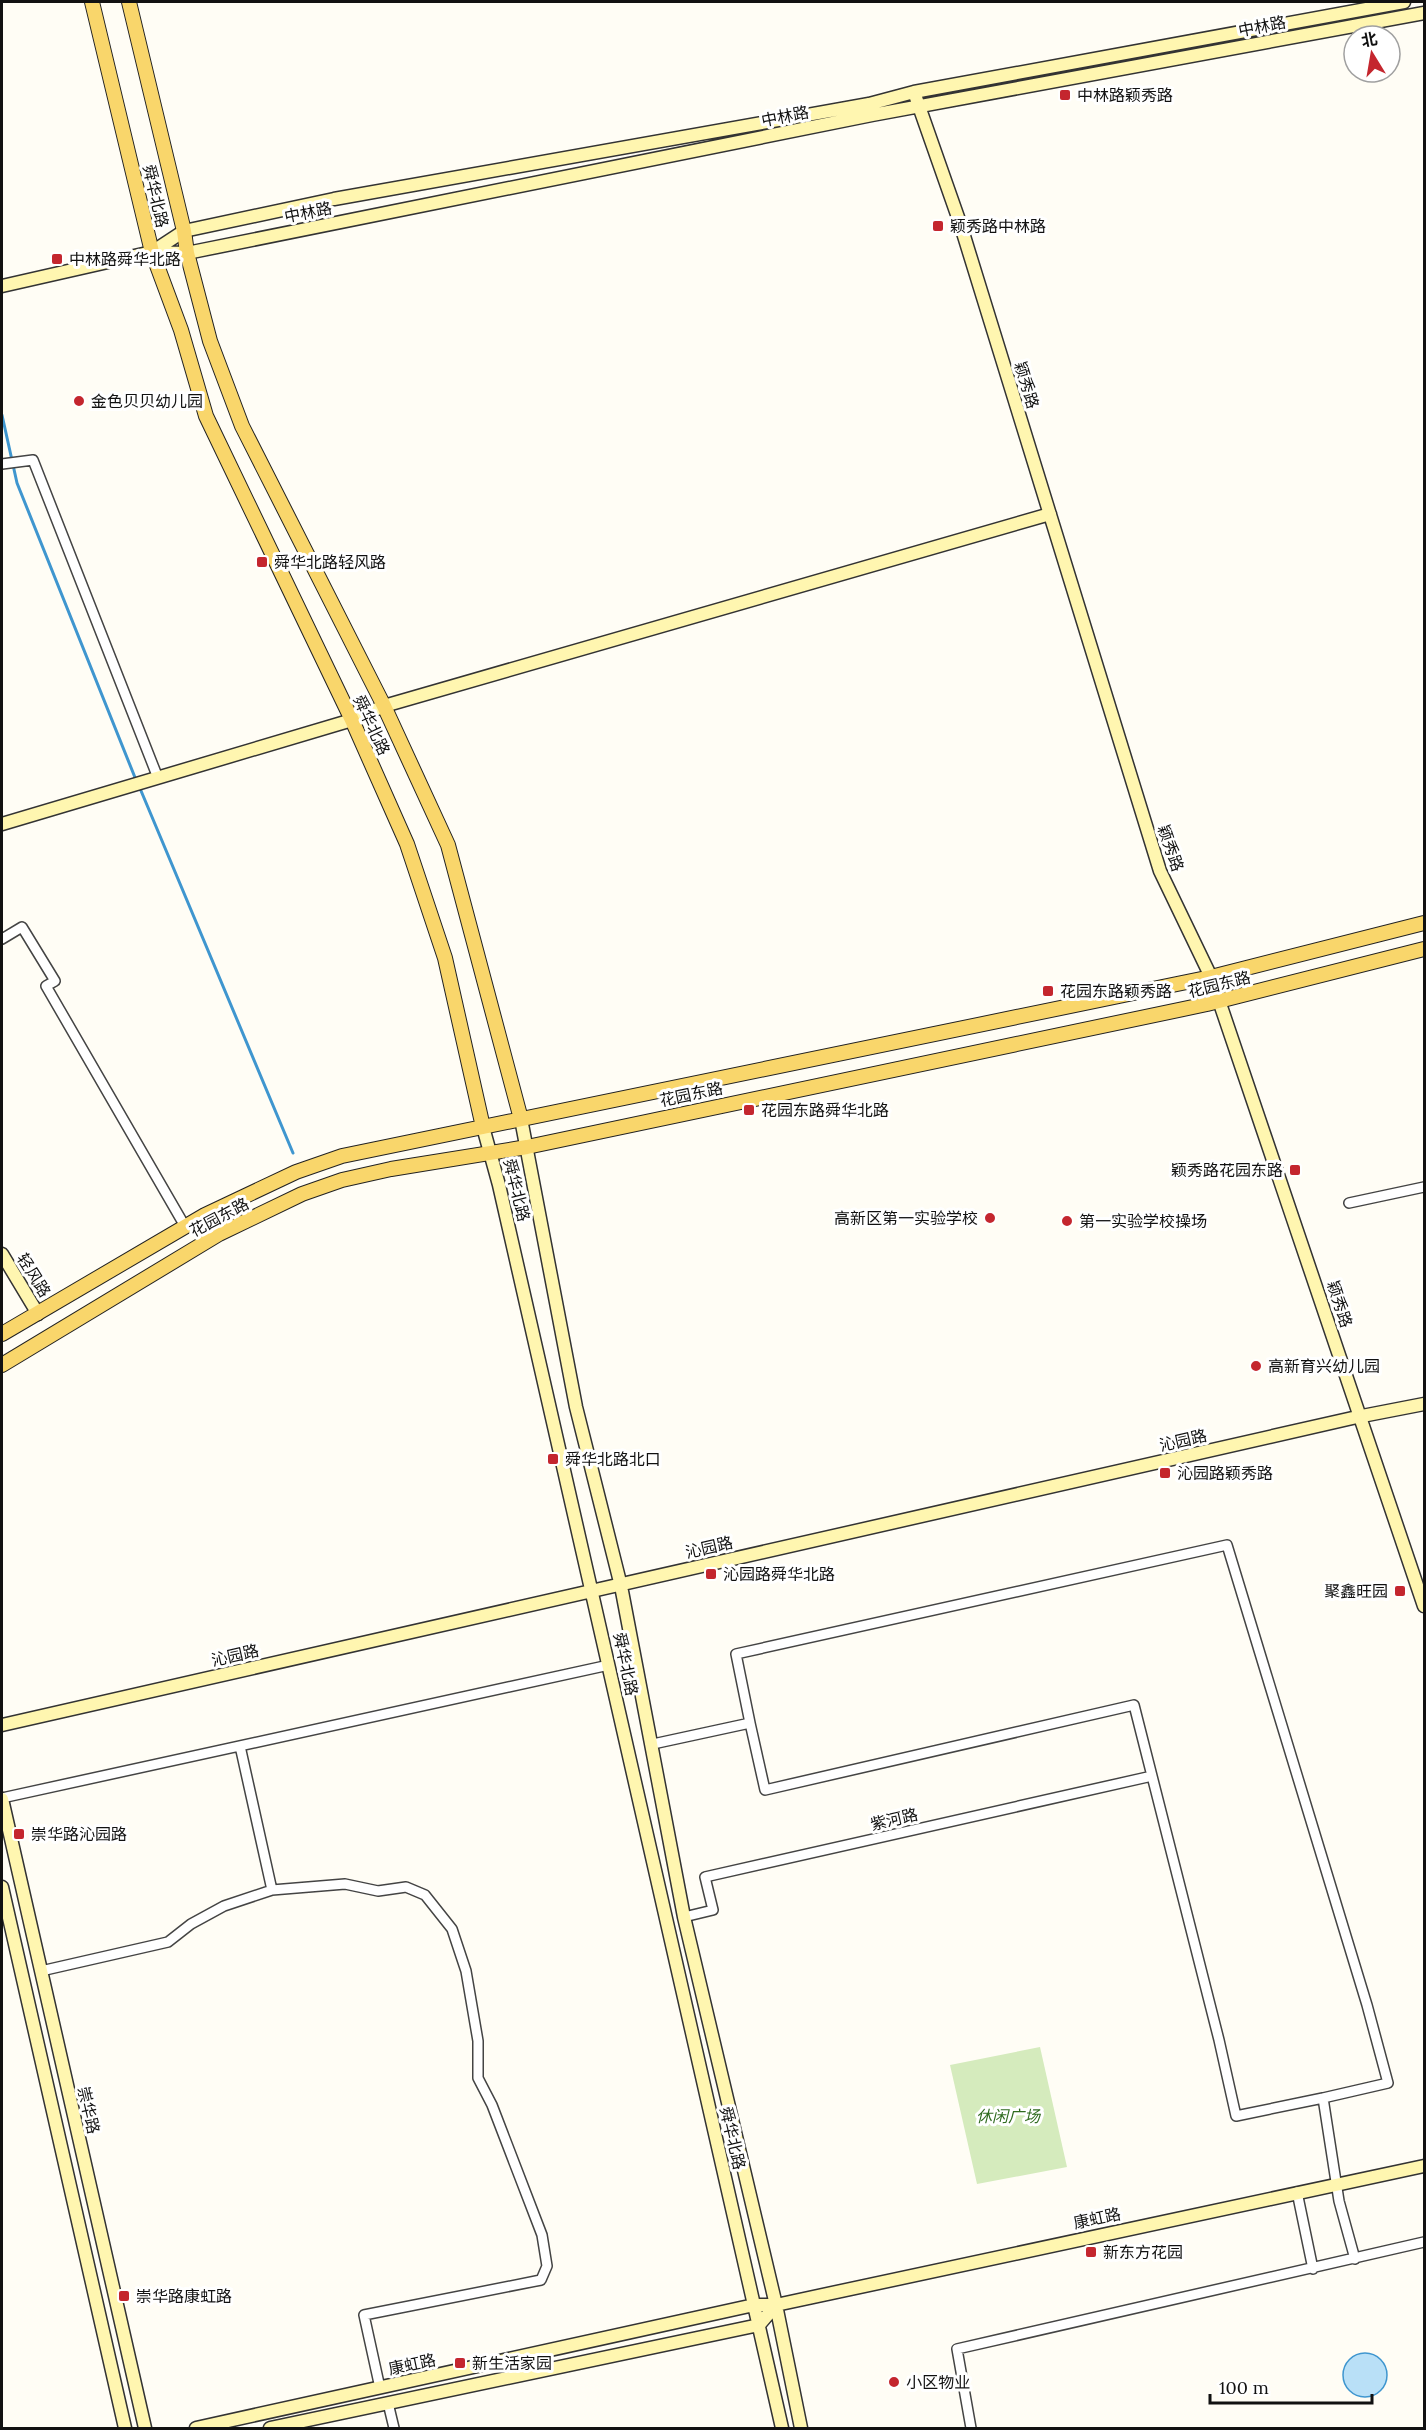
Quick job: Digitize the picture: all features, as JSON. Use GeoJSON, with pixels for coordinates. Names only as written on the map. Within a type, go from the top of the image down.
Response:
{"type":"FeatureCollection","features":[{"type":"Feature","properties":{"kind":"main road","name":"舜华北路"},"geometry":{"type":"LineString","coordinates":[[92,2],[152,252],[181,330],[206,417],[352,720],[408,844],[442,948],[593,1591],[782,2428]]}},
{"type":"Feature","properties":{"kind":"main road","name":"舜华北路"},"geometry":{"type":"LineString","coordinates":[[129,2],[210,342],[242,426],[384,706],[448,845],[521,1119],[576,1407],[621,1586],[653,1744],[684,1917],[776,2305],[801,2428]]}},
{"type":"Feature","properties":{"kind":"main road","name":"中林路"},"geometry":{"type":"LineString","coordinates":[[152,252],[184,231],[334,199],[869,104],[914,92],[1404,2]]}},
{"type":"Feature","properties":{"kind":"main road","name":"中林路"},"geometry":{"type":"LineString","coordinates":[[2,286],[152,252],[187,253],[921,107],[1425,12]]}},
{"type":"Feature","properties":{"kind":"main road","name":"颖秀路"},"geometry":{"type":"LineString","coordinates":[[914,92],[960,223],[1160,871],[1219,1001],[1425,1606]]}},
{"type":"Feature","properties":{"kind":"main road"},"geometry":{"type":"LineString","coordinates":[[2,824],[352,720],[384,706],[1050,514]]}},
{"type":"Feature","properties":{"kind":"main road","name":"花园东路"},"geometry":{"type":"LineString","coordinates":[[2,1334],[186,1228],[296,1172],[342,1156],[597,1101],[1210,978],[1425,923]]}},
{"type":"Feature","properties":{"kind":"main road","name":"花园东路"},"geometry":{"type":"LineString","coordinates":[[2,1365],[219,1234],[302,1194],[342,1180],[381,1171],[526,1147],[1219,1001],[1425,949]]}},
{"type":"Feature","properties":{"kind":"main road","name":"轻风路"},"geometry":{"type":"LineString","coordinates":[[2,1254],[38,1314]]}},
{"type":"Feature","properties":{"kind":"main road","name":"沁园路"},"geometry":{"type":"LineString","coordinates":[[2,1725],[1425,1404]]}},
{"type":"Feature","properties":{"kind":"main road","name":"崇华路"},"geometry":{"type":"LineString","coordinates":[[2,1798],[145,2428]]}},
{"type":"Feature","properties":{"kind":"main road"},"geometry":{"type":"LineString","coordinates":[[2,1887],[125,2428]]}},
{"type":"Feature","properties":{"kind":"main road","name":"康虹路"},"geometry":{"type":"LineString","coordinates":[[196,2428],[754,2305],[776,2305],[1425,2166]]}},
{"type":"Feature","properties":{"kind":"main road"},"geometry":{"type":"LineString","coordinates":[[759,2325],[776,2305]]}},
{"type":"Feature","properties":{"kind":"main road","name":"康虹路"},"geometry":{"type":"LineString","coordinates":[[270,2428],[759,2325]]}},
{"type":"Feature","properties":{"kind":"street"},"geometry":{"type":"LineString","coordinates":[[4,464],[33,459],[158,778]]}},
{"type":"Feature","properties":{"kind":"street"},"geometry":{"type":"LineString","coordinates":[[2,939],[22,927],[55,981],[46,986],[186,1228]]}},
{"type":"Feature","properties":{"kind":"street"},"geometry":{"type":"LineString","coordinates":[[1349,1203],[1425,1187]]}},
{"type":"Feature","properties":{"kind":"street"},"geometry":{"type":"LineString","coordinates":[[1227,1545],[1361,1984],[1388,2083],[1236,2116],[1134,1705],[765,1790],[750,1723],[736,1654],[1227,1545]]}},
{"type":"Feature","properties":{"kind":"street"},"geometry":{"type":"LineString","coordinates":[[2,1798],[609,1665]]}},
{"type":"Feature","properties":{"kind":"street"},"geometry":{"type":"LineString","coordinates":[[653,1744],[750,1723]]}},
{"type":"Feature","properties":{"kind":"street"},"geometry":{"type":"LineString","coordinates":[[240,1746],[272,1890]]}},
{"type":"Feature","properties":{"kind":"street","name":"紫河路"},"geometry":{"type":"LineString","coordinates":[[684,1917],[713,1911],[705,1877],[1152,1776]]}},
{"type":"Feature","properties":{"kind":"street"},"geometry":{"type":"LineString","coordinates":[[41,1971],[168,1942],[191,1924],[224,1906],[272,1890],[298,1886],[345,1884],[378,1891],[406,1887],[425,1895],[452,1929],[466,1971],[478,2041],[478,2078],[492,2105],[542,2235],[547,2266],[541,2280],[364,2316],[380,2388]]}},
{"type":"Feature","properties":{"kind":"street"},"geometry":{"type":"LineString","coordinates":[[1323,2098],[1339,2202],[1354,2259]]}},
{"type":"Feature","properties":{"kind":"street"},"geometry":{"type":"LineString","coordinates":[[1297,2192],[1313,2269]]}},
{"type":"Feature","properties":{"kind":"street"},"geometry":{"type":"LineString","coordinates":[[972,2428],[957,2349],[1425,2242]]}},
{"type":"Feature","properties":{"kind":"street"},"geometry":{"type":"LineString","coordinates":[[388,2403],[394,2428]]}},
{"type":"Feature","properties":{"kind":"green space","name":"休闲广场"},"geometry":{"type":"Polygon","coordinates":[[[1040,2047],[1067,2167],[977,2184],[950,2065],[1040,2047]]]}},
{"type":"Feature","properties":{"kind":"water"},"geometry":{"type":"Polygon","coordinates":[[[1365,2353],[1374,2354],[1381,2359],[1386,2366],[1386,2384],[1381,2391],[1374,2396],[1365,2397],[1356,2396],[1349,2391],[1344,2384],[1343,2375],[1344,2366],[1349,2359],[1356,2354],[1365,2353]]]}},
{"type":"Feature","properties":{"kind":"waterway"},"geometry":{"type":"LineString","coordinates":[[2,415],[17,483],[136,780]]}},
{"type":"Feature","properties":{"kind":"waterway"},"geometry":{"type":"LineString","coordinates":[[139,786],[293,1153]]}},
{"type":"Feature","properties":{"kind":"place","name":"中林路颖秀路"},"geometry":{"type":"Point","coordinates":[1065,95]}},
{"type":"Feature","properties":{"kind":"place","name":"颖秀路中林路"},"geometry":{"type":"Point","coordinates":[938,226]}},
{"type":"Feature","properties":{"kind":"place","name":"中林路舜华北路"},"geometry":{"type":"Point","coordinates":[57,259]}},
{"type":"Feature","properties":{"kind":"place","name":"金色贝贝幼儿园"},"geometry":{"type":"Point","coordinates":[79,401]}},
{"type":"Feature","properties":{"kind":"place","name":"舜华北路轻风路"},"geometry":{"type":"Point","coordinates":[262,562]}},
{"type":"Feature","properties":{"kind":"place","name":"花园东路颖秀路"},"geometry":{"type":"Point","coordinates":[1048,991]}},
{"type":"Feature","properties":{"kind":"place","name":"花园东路舜华北路"},"geometry":{"type":"Point","coordinates":[749,1110]}},
{"type":"Feature","properties":{"kind":"place","name":"颖秀路花园东路"},"geometry":{"type":"Point","coordinates":[1295,1170]}},
{"type":"Feature","properties":{"kind":"place","name":"高新区第一实验学校"},"geometry":{"type":"Point","coordinates":[990,1218]}},
{"type":"Feature","properties":{"kind":"place","name":"第一实验学校操场"},"geometry":{"type":"Point","coordinates":[1067,1221]}},
{"type":"Feature","properties":{"kind":"place","name":"高新育兴幼儿园"},"geometry":{"type":"Point","coordinates":[1256,1366]}},
{"type":"Feature","properties":{"kind":"place","name":"舜华北路北口"},"geometry":{"type":"Point","coordinates":[553,1459]}},
{"type":"Feature","properties":{"kind":"place","name":"沁园路颖秀路"},"geometry":{"type":"Point","coordinates":[1165,1473]}},
{"type":"Feature","properties":{"kind":"place","name":"沁园路舜华北路"},"geometry":{"type":"Point","coordinates":[711,1574]}},
{"type":"Feature","properties":{"kind":"place","name":"聚鑫旺园"},"geometry":{"type":"Point","coordinates":[1400,1591]}},
{"type":"Feature","properties":{"kind":"place","name":"崇华路沁园路"},"geometry":{"type":"Point","coordinates":[19,1834]}},
{"type":"Feature","properties":{"kind":"place","name":"新东方花园"},"geometry":{"type":"Point","coordinates":[1091,2252]}},
{"type":"Feature","properties":{"kind":"place","name":"崇华路康虹路"},"geometry":{"type":"Point","coordinates":[124,2296]}},
{"type":"Feature","properties":{"kind":"place","name":"新生活家园"},"geometry":{"type":"Point","coordinates":[460,2363]}},
{"type":"Feature","properties":{"kind":"place","name":"小区物业"},"geometry":{"type":"Point","coordinates":[894,2382]}}]}
